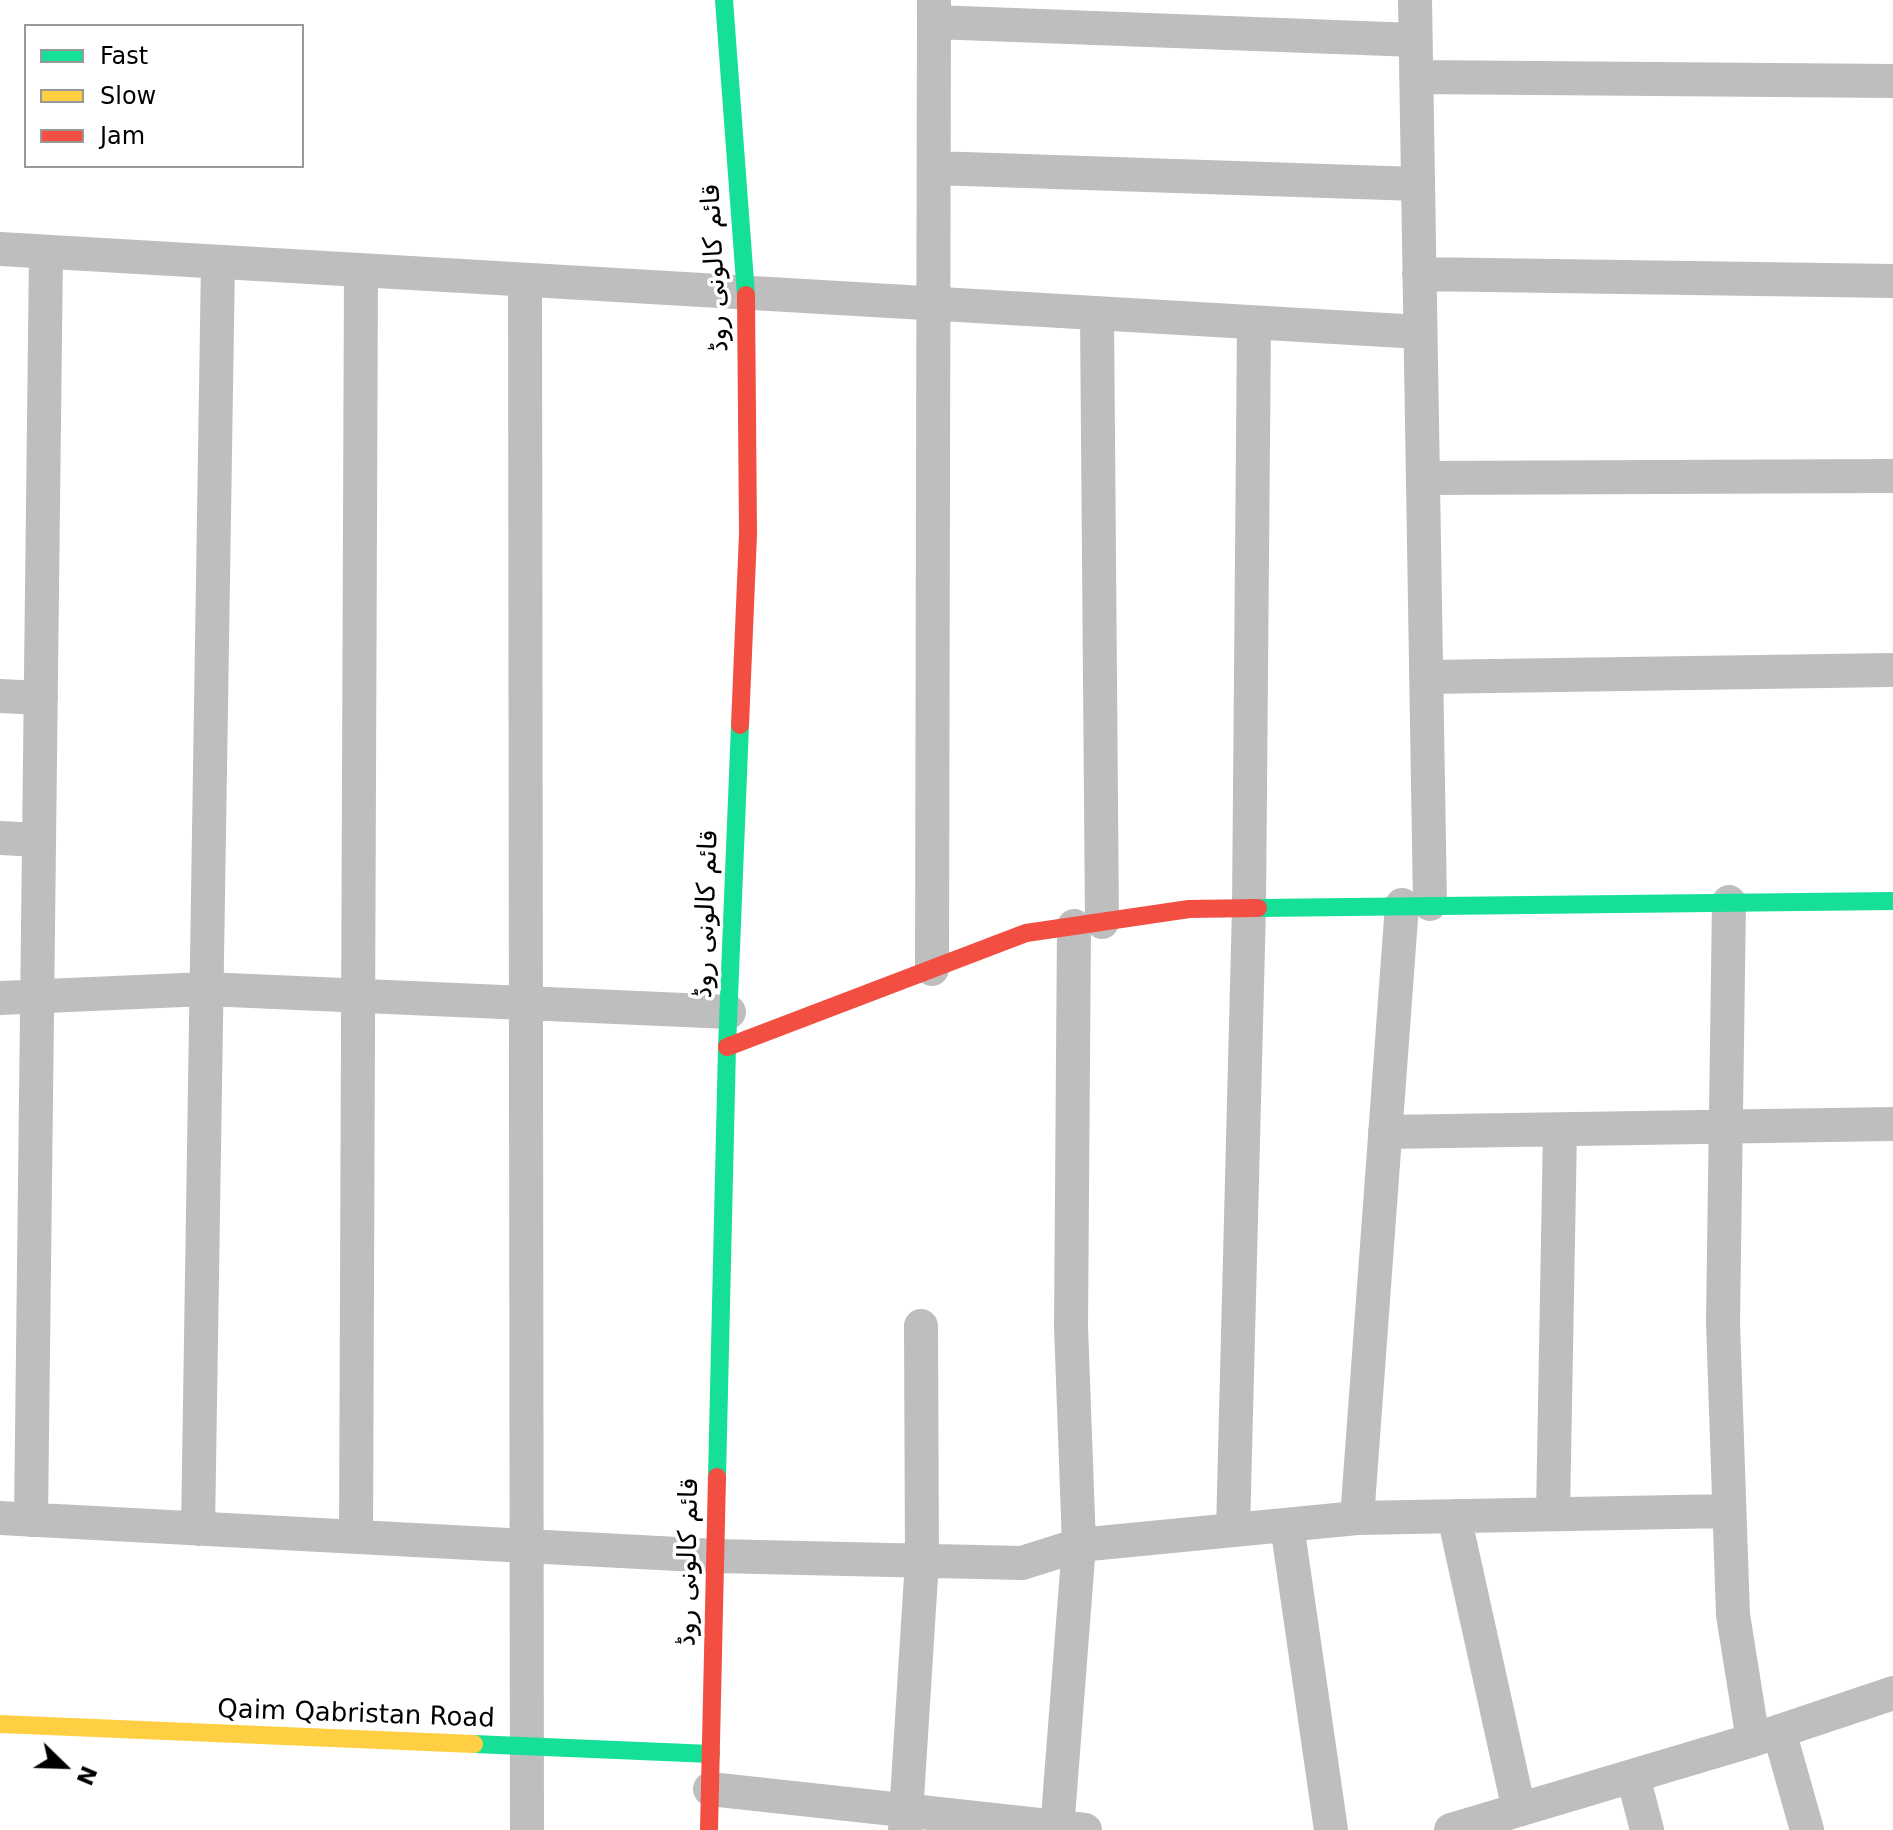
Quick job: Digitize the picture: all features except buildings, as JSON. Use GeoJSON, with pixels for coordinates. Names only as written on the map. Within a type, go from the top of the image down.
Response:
{"type":"FeatureCollection","features":[{"type":"Feature","properties":{"kind":"street","name":"قائم کالونی روڈ"},"geometry":{"type":"LineString","coordinates":[[709,1830],[727,1047],[748,534],[746,293],[724,0]]}},
{"type":"Feature","properties":{"kind":"street"},"geometry":{"type":"LineString","coordinates":[[1357,1518],[1385,1132],[1416,904],[1426,677],[1415,0]]}},
{"type":"Feature","properties":{"kind":"street"},"geometry":{"type":"LineString","coordinates":[[932,969],[934,11],[1415,40]]}},
{"type":"Feature","properties":{"kind":"street"},"geometry":{"type":"LineString","coordinates":[[1416,77],[1893,81]]}},
{"type":"Feature","properties":{"kind":"street"},"geometry":{"type":"LineString","coordinates":[[934,168],[1417,184]]}},
{"type":"Feature","properties":{"kind":"street"},"geometry":{"type":"LineString","coordinates":[[0,249],[1420,332]]}},
{"type":"Feature","properties":{"kind":"street"},"geometry":{"type":"LineString","coordinates":[[46,252],[38,996],[16,1519],[715,1556],[1022,1563],[1079,1545],[1357,1518],[1729,1511]]}},
{"type":"Feature","properties":{"kind":"street"},"geometry":{"type":"LineString","coordinates":[[198,1529],[218,262]]}},
{"type":"Feature","properties":{"kind":"street"},"geometry":{"type":"LineString","coordinates":[[356,1537],[361,270]]}},
{"type":"Feature","properties":{"kind":"street"},"geometry":{"type":"LineString","coordinates":[[1419,274],[1893,281]]}},
{"type":"Feature","properties":{"kind":"street"},"geometry":{"type":"LineString","coordinates":[[525,280],[527,1830]]}},
{"type":"Feature","properties":{"kind":"street"},"geometry":{"type":"LineString","coordinates":[[710,1789],[906,1819],[1067,1829],[1079,1545],[1071,1326],[1088,924],[1097,315]]}},
{"type":"Feature","properties":{"kind":"street"},"geometry":{"type":"LineString","coordinates":[[1233,1530],[1249,907],[1254,324]]}},
{"type":"Feature","properties":{"kind":"street"},"geometry":{"type":"LineString","coordinates":[[1423,478],[1893,476]]}},
{"type":"Feature","properties":{"kind":"street"},"geometry":{"type":"LineString","coordinates":[[1426,677],[1893,670]]}},
{"type":"Feature","properties":{"kind":"street"},"geometry":{"type":"LineString","coordinates":[[0,696],[41,698]]}},
{"type":"Feature","properties":{"kind":"street"},"geometry":{"type":"LineString","coordinates":[[0,838],[39,840]]}},
{"type":"Feature","properties":{"kind":"street"},"geometry":{"type":"LineString","coordinates":[[727,1047],[1026,933],[1189,909],[1416,904],[1893,901]]}},
{"type":"Feature","properties":{"kind":"street"},"geometry":{"type":"LineString","coordinates":[[1729,902],[1723,1322],[1733,1615],[1766,1736],[1807,1830]]}},
{"type":"Feature","properties":{"kind":"street"},"geometry":{"type":"LineString","coordinates":[[0,998],[206,989],[729,1012]]}},
{"type":"Feature","properties":{"kind":"street"},"geometry":{"type":"LineString","coordinates":[[1385,1132],[1893,1124]]}},
{"type":"Feature","properties":{"kind":"street"},"geometry":{"type":"LineString","coordinates":[[1553,1514],[1560,1130]]}},
{"type":"Feature","properties":{"kind":"street"},"geometry":{"type":"LineString","coordinates":[[906,1819],[922,1561],[921,1326]]}},
{"type":"Feature","properties":{"kind":"street"},"geometry":{"type":"LineString","coordinates":[[1454,1516],[1519,1810]]}},
{"type":"Feature","properties":{"kind":"street"},"geometry":{"type":"LineString","coordinates":[[1287,1525],[1331,1830]]}},
{"type":"Feature","properties":{"kind":"street"},"geometry":{"type":"LineString","coordinates":[[1471,1827],[1766,1736],[1893,1693]]}},
{"type":"Feature","properties":{"kind":"street","name":"Qaim Qabristan Road"},"geometry":{"type":"LineString","coordinates":[[0,1724],[711,1754]]}},
{"type":"Feature","properties":{"kind":"street"},"geometry":{"type":"LineString","coordinates":[[1633,1776],[1647,1830]]}},
{"type":"Feature","properties":{"kind":"traffic: fast"},"geometry":{"type":"LineString","coordinates":[[724,0],[746,295]]}},
{"type":"Feature","properties":{"kind":"traffic: fast"},"geometry":{"type":"LineString","coordinates":[[717,1477],[727,1047],[740,725]]}},
{"type":"Feature","properties":{"kind":"traffic: fast"},"geometry":{"type":"LineString","coordinates":[[1258,908],[1893,901]]}},
{"type":"Feature","properties":{"kind":"traffic: fast"},"geometry":{"type":"LineString","coordinates":[[474,1744],[711,1754]]}},
{"type":"Feature","properties":{"kind":"traffic: slow"},"geometry":{"type":"LineString","coordinates":[[0,1724],[474,1744]]}},
{"type":"Feature","properties":{"kind":"traffic: jam"},"geometry":{"type":"LineString","coordinates":[[740,725],[748,534],[746,295]]}},
{"type":"Feature","properties":{"kind":"traffic: jam"},"geometry":{"type":"LineString","coordinates":[[727,1047],[1026,933],[1189,909],[1258,908]]}},
{"type":"Feature","properties":{"kind":"traffic: jam"},"geometry":{"type":"LineString","coordinates":[[709,1830],[717,1477]]}}]}
